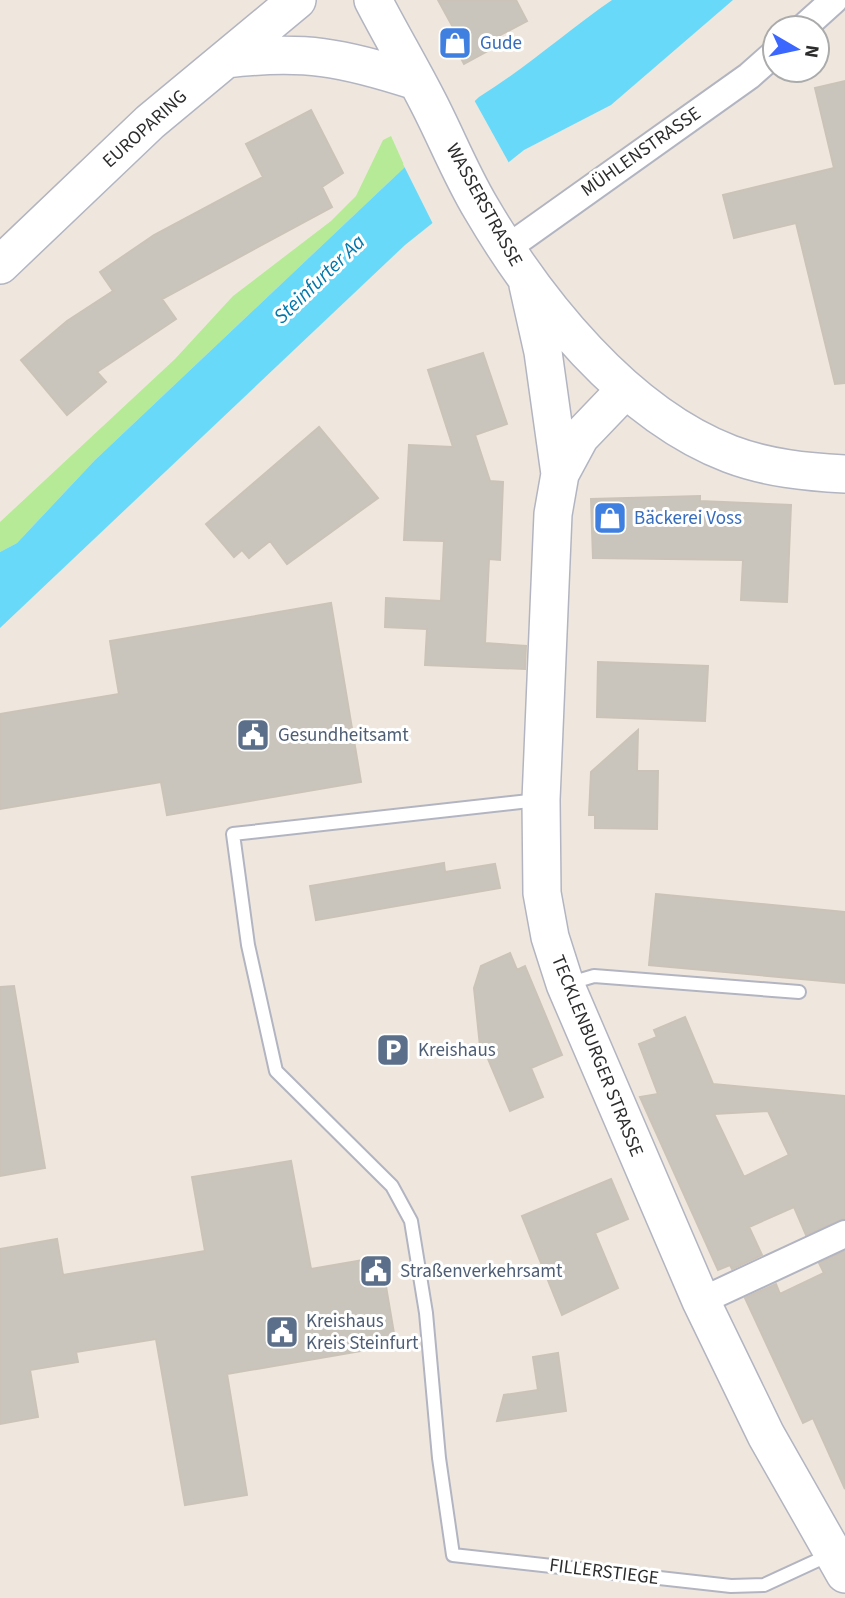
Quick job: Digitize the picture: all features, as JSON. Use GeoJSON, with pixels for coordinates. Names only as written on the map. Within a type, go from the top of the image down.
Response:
{"type":"FeatureCollection","features":[{"type":"Feature","properties":{"kind":"main road","name":"EUROPARING"},"geometry":{"type":"LineString","coordinates":[[0,265],[150,122],[297,0]]}},
{"type":"Feature","properties":{"kind":"main road","name":"WASSERSTRASSE"},"geometry":{"type":"LineString","coordinates":[[373,0],[479,205],[506,249],[528,282],[577,339],[626,389],[674,426],[730,454],[788,470],[845,474]]}},
{"type":"Feature","properties":{"kind":"main road"},"geometry":{"type":"LineString","coordinates":[[226,59],[276,53],[324,55],[421,90]]}},
{"type":"Feature","properties":{"kind":"main road"},"geometry":{"type":"LineString","coordinates":[[528,282],[543,352],[560,474]]}},
{"type":"Feature","properties":{"kind":"main road","name":"TECKLENBURGER STRASSE"},"geometry":{"type":"LineString","coordinates":[[626,389],[580,437],[560,474],[553,514],[541,800],[541,893],[550,937],[565,984],[701,1301],[766,1435],[841,1558]]}},
{"type":"Feature","properties":{"kind":"street"},"geometry":{"type":"LineString","coordinates":[[818,14],[834,0]]}},
{"type":"Feature","properties":{"kind":"street","name":"MÜHLENSTRASSE"},"geometry":{"type":"LineString","coordinates":[[506,249],[761,65]]}},
{"type":"Feature","properties":{"kind":"street"},"geometry":{"type":"LineString","coordinates":[[701,1301],[845,1234]]}},
{"type":"Feature","properties":{"kind":"lane","name":"FILLERSTIEGE"},"geometry":{"type":"LineString","coordinates":[[541,800],[233,834],[248,944],[276,1071],[392,1186],[411,1221],[426,1313],[439,1458],[453,1555],[731,1586],[764,1585],[841,1558]]}},
{"type":"Feature","properties":{"kind":"lane"},"geometry":{"type":"LineString","coordinates":[[565,984],[594,976],[799,992]]}},
{"type":"Feature","properties":{"kind":"green space"},"geometry":{"type":"Polygon","coordinates":[[[391,136],[405,167],[95,460],[17,543],[0,552],[0,522],[175,359],[233,296],[331,221],[356,196],[383,140],[391,136]]]}},
{"type":"Feature","properties":{"kind":"water","name":"Steinfurter Aa"},"geometry":{"type":"Polygon","coordinates":[[[612,0],[733,0],[611,105],[524,150],[405,245],[0,628],[0,552],[17,543],[95,460],[479,97],[612,0]]]}},
{"type":"Feature","properties":{"kind":"pier"},"geometry":{"type":"Polygon","coordinates":[[[473,98],[509,163],[434,226],[403,164],[473,98]]]}},
{"type":"Feature","properties":{"kind":"building"},"geometry":{"type":"Polygon","coordinates":[[[438,0],[516,0],[527,21],[489,41],[493,48],[464,64],[449,35],[455,31],[438,0]]]}},
{"type":"Feature","properties":{"kind":"building"},"geometry":{"type":"Polygon","coordinates":[[[845,81],[845,383],[835,384],[796,223],[734,238],[723,195],[834,168],[815,88],[845,81]]]}},
{"type":"Feature","properties":{"kind":"building"},"geometry":{"type":"Polygon","coordinates":[[[311,110],[343,173],[322,187],[332,207],[162,299],[176,319],[97,372],[106,382],[67,415],[21,360],[67,321],[113,291],[100,272],[154,235],[263,177],[246,144],[311,110]]]}},
{"type":"Feature","properties":{"kind":"building"},"geometry":{"type":"Polygon","coordinates":[[[483,353],[507,424],[475,435],[490,481],[503,482],[500,560],[489,559],[485,643],[526,646],[525,669],[425,665],[427,629],[385,627],[386,598],[441,601],[444,541],[404,540],[409,445],[453,447],[428,370],[483,353]]]}},
{"type":"Feature","properties":{"kind":"building"},"geometry":{"type":"Polygon","coordinates":[[[319,427],[378,498],[287,564],[270,541],[249,558],[242,550],[234,557],[206,524],[319,427]]]}},
{"type":"Feature","properties":{"kind":"building"},"geometry":{"type":"Polygon","coordinates":[[[700,496],[700,501],[791,505],[787,602],[741,600],[743,560],[593,558],[591,499],[700,496]]]}},
{"type":"Feature","properties":{"kind":"building","name":"Gesundheitsamt"},"geometry":{"type":"Polygon","coordinates":[[[331,603],[361,782],[167,815],[161,782],[0,809],[0,714],[119,694],[110,641],[331,603]]]}},
{"type":"Feature","properties":{"kind":"building"},"geometry":{"type":"Polygon","coordinates":[[[598,662],[708,666],[705,721],[597,717],[598,662]]]}},
{"type":"Feature","properties":{"kind":"building"},"geometry":{"type":"Polygon","coordinates":[[[638,730],[637,771],[658,771],[657,829],[595,828],[595,815],[589,815],[591,772],[638,730]]]}},
{"type":"Feature","properties":{"kind":"building"},"geometry":{"type":"Polygon","coordinates":[[[444,863],[445,872],[495,864],[500,888],[316,920],[310,886],[444,863]]]}},
{"type":"Feature","properties":{"kind":"building"},"geometry":{"type":"Polygon","coordinates":[[[656,894],[845,912],[845,983],[649,965],[656,894]]]}},
{"type":"Feature","properties":{"kind":"building"},"geometry":{"type":"Polygon","coordinates":[[[510,953],[517,970],[525,966],[562,1055],[531,1068],[543,1097],[510,1111],[486,1054],[481,1056],[474,988],[481,966],[510,953]]]}},
{"type":"Feature","properties":{"kind":"building"},"geometry":{"type":"Polygon","coordinates":[[[14,986],[45,1168],[0,1176],[0,987],[14,986]]]}},
{"type":"Feature","properties":{"kind":"building"},"geometry":{"type":"Polygon","coordinates":[[[685,1017],[713,1084],[845,1096],[845,1218],[806,1235],[794,1207],[749,1227],[762,1255],[732,1269],[730,1265],[718,1270],[640,1097],[658,1094],[639,1044],[657,1037],[654,1030],[685,1017]],[[768,1111],[714,1114],[744,1177],[789,1155],[768,1111]]]}},
{"type":"Feature","properties":{"kind":"building","name":"Kreishaus Kreis Steinfurt"},"geometry":{"type":"Polygon","coordinates":[[[291,1161],[311,1269],[381,1257],[396,1345],[227,1374],[247,1495],[185,1505],[156,1339],[76,1352],[78,1362],[30,1370],[38,1417],[0,1424],[0,1249],[57,1239],[63,1275],[205,1251],[192,1177],[291,1161]]]}},
{"type":"Feature","properties":{"kind":"building"},"geometry":{"type":"Polygon","coordinates":[[[611,1179],[628,1219],[595,1233],[618,1288],[562,1315],[522,1216],[611,1179]]]}},
{"type":"Feature","properties":{"kind":"building"},"geometry":{"type":"Polygon","coordinates":[[[845,1251],[845,1489],[813,1418],[803,1423],[745,1298],[776,1284],[780,1294],[824,1273],[819,1263],[845,1251]]]}},
{"type":"Feature","properties":{"kind":"building"},"geometry":{"type":"Polygon","coordinates":[[[558,1353],[566,1411],[497,1421],[504,1395],[538,1390],[533,1357],[558,1353]]]}},
{"type":"Feature","properties":{"kind":"place","name":"Gude"},"geometry":{"type":"Point","coordinates":[455,43]}},
{"type":"Feature","properties":{"kind":"place","name":"Bäckerei Voss"},"geometry":{"type":"Point","coordinates":[610,518]}},
{"type":"Feature","properties":{"kind":"place","name":"Gesundheitsamt"},"geometry":{"type":"Point","coordinates":[253,735]}},
{"type":"Feature","properties":{"kind":"place","name":"Kreishaus"},"geometry":{"type":"Point","coordinates":[393,1050]}},
{"type":"Feature","properties":{"kind":"place","name":"Straßenverkehrsamt"},"geometry":{"type":"Point","coordinates":[376,1271]}},
{"type":"Feature","properties":{"kind":"place","name":"Kreishaus Kreis Steinfurt"},"geometry":{"type":"Point","coordinates":[282,1332]}}]}
